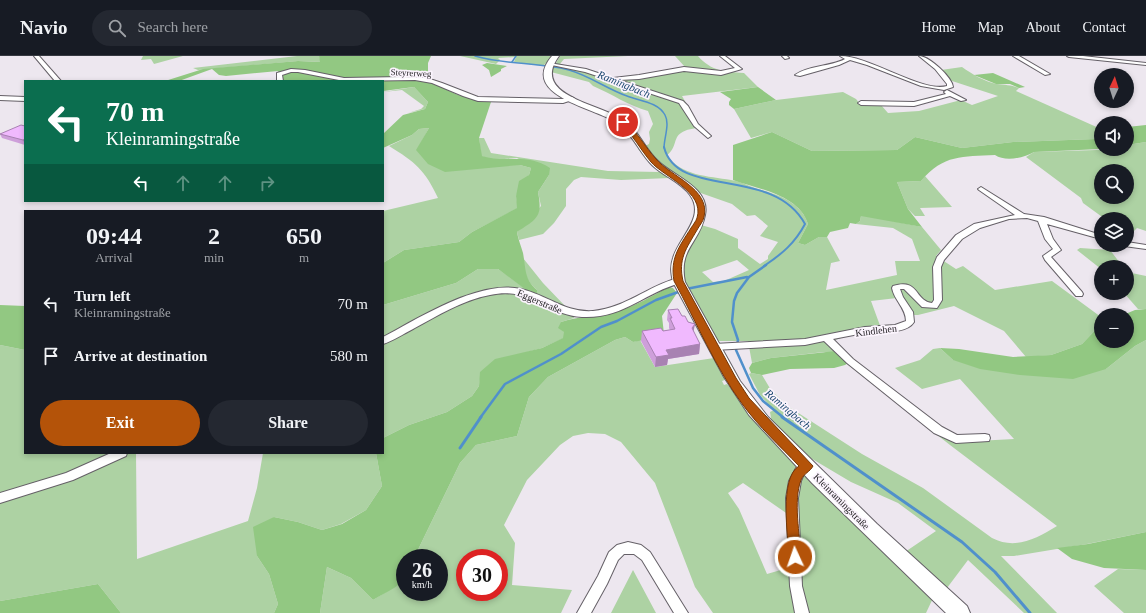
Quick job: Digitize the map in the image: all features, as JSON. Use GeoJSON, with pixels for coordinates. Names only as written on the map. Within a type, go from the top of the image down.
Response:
{"type":"FeatureCollection","features":[{"type":"Feature","properties":{"kind":"main road"},"geometry":{"type":"LineString","coordinates":[[549,67],[556,56]]}},
{"type":"Feature","properties":{"kind":"main road","name":"Kleinramingstraße"},"geometry":{"type":"LineString","coordinates":[[549,67],[552,86],[562,95],[604,112],[623,122],[633,131],[654,162],[689,188],[697,197],[701,207],[701,218],[678,255],[676,270],[681,286],[720,346],[746,401],[762,420],[807,466],[906,564],[960,613]]}},
{"type":"Feature","properties":{"kind":"street"},"geometry":{"type":"LineString","coordinates":[[36,56],[57,80]]}},
{"type":"Feature","properties":{"kind":"street"},"geometry":{"type":"LineString","coordinates":[[610,79],[639,78],[684,69],[721,73],[739,69],[722,56]]}},
{"type":"Feature","properties":{"kind":"street"},"geometry":{"type":"LineString","coordinates":[[842,56],[868,64],[898,77],[942,90],[962,100]]}},
{"type":"Feature","properties":{"kind":"street"},"geometry":{"type":"LineString","coordinates":[[921,56],[937,68],[950,84],[947,89],[942,90]]}},
{"type":"Feature","properties":{"kind":"street"},"geometry":{"type":"LineString","coordinates":[[1015,56],[1047,74]]}},
{"type":"Feature","properties":{"kind":"street"},"geometry":{"type":"LineString","coordinates":[[1069,56],[1146,64]]}},
{"type":"Feature","properties":{"kind":"street"},"geometry":{"type":"LineString","coordinates":[[798,75],[813,69],[843,63],[849,59]]}},
{"type":"Feature","properties":{"kind":"street"},"geometry":{"type":"LineString","coordinates":[[549,67],[576,68],[681,102],[696,125],[708,136]]}},
{"type":"Feature","properties":{"kind":"street","name":"Steyrerweg"},"geometry":{"type":"LineString","coordinates":[[280,80],[279,74],[291,70],[341,79],[425,80],[441,84],[468,97],[478,99],[563,101],[572,99]]}},
{"type":"Feature","properties":{"kind":"street"},"geometry":{"type":"LineString","coordinates":[[861,103],[914,104],[951,94]]}},
{"type":"Feature","properties":{"kind":"street"},"geometry":{"type":"LineString","coordinates":[[0,98],[24,99]]}},
{"type":"Feature","properties":{"kind":"street","name":"Kindlehen"},"geometry":{"type":"LineString","coordinates":[[981,189],[1022,216]]}},
{"type":"Feature","properties":{"kind":"street","name":"Kindlehen"},"geometry":{"type":"LineString","coordinates":[[720,346],[785,344],[827,339],[865,330],[895,328],[907,325],[910,322],[909,312],[896,288],[903,286],[910,288],[920,302],[925,305],[934,306],[938,300],[937,267],[940,259],[949,247],[977,226],[1000,219],[1022,216],[1041,219],[1094,235]]}},
{"type":"Feature","properties":{"kind":"street"},"geometry":{"type":"LineString","coordinates":[[1041,219],[1049,239],[1057,250],[1048,256],[1049,260],[1079,294]]}},
{"type":"Feature","properties":{"kind":"street"},"geometry":{"type":"LineString","coordinates":[[1134,245],[1146,247]]}},
{"type":"Feature","properties":{"kind":"street","name":"Eggerstraße"},"geometry":{"type":"LineString","coordinates":[[384,340],[465,300],[494,289],[518,290],[567,312],[592,314],[620,308],[660,287],[681,286]]}},
{"type":"Feature","properties":{"kind":"street"},"geometry":{"type":"LineString","coordinates":[[827,339],[850,361],[938,430],[956,439],[985,438]]}},
{"type":"Feature","properties":{"kind":"street"},"geometry":{"type":"LineString","coordinates":[[0,498],[69,477],[120,454]]}},
{"type":"Feature","properties":{"kind":"street"},"geometry":{"type":"LineString","coordinates":[[802,613],[796,586],[792,498],[795,481],[800,471],[807,466]]}},
{"type":"Feature","properties":{"kind":"street"},"geometry":{"type":"LineString","coordinates":[[584,613],[603,580],[613,556],[620,550],[628,548],[637,549],[646,556],[680,613]]}},
{"type":"Feature","properties":{"kind":"green space"},"geometry":{"type":"Polygon","coordinates":[[[143,56],[183,56],[154,64],[151,59],[141,60],[143,56]]]}},
{"type":"Feature","properties":{"kind":"green space"},"geometry":{"type":"Polygon","coordinates":[[[297,56],[319,56],[321,62],[298,61],[198,70],[193,68],[297,56]]]}},
{"type":"Feature","properties":{"kind":"green space"},"geometry":{"type":"Polygon","coordinates":[[[319,56],[431,56],[428,63],[428,81],[458,95],[491,102],[479,138],[482,156],[499,159],[533,160],[550,168],[549,175],[538,192],[540,207],[537,216],[529,224],[517,232],[523,253],[525,269],[530,282],[537,290],[537,293],[529,292],[498,269],[478,269],[456,283],[384,305],[384,262],[404,250],[459,242],[472,232],[517,208],[516,196],[519,181],[529,175],[531,168],[520,165],[445,172],[428,164],[416,150],[429,128],[419,129],[412,135],[384,148],[384,133],[403,115],[425,109],[428,102],[414,87],[384,91],[384,80],[338,78],[337,80],[282,80],[278,71],[226,76],[219,75],[212,69],[182,80],[168,80],[203,69],[298,61],[320,62],[319,56]]]}},
{"type":"Feature","properties":{"kind":"green space"},"geometry":{"type":"Polygon","coordinates":[[[460,56],[554,56],[543,66],[514,62],[516,57],[498,58],[500,60],[496,64],[460,56]]]}},
{"type":"Feature","properties":{"kind":"green space"},"geometry":{"type":"Polygon","coordinates":[[[560,56],[628,56],[564,59],[560,64],[611,78],[631,77],[685,67],[675,56],[698,56],[713,68],[744,73],[758,87],[682,96],[700,127],[685,131],[679,135],[672,149],[667,155],[673,162],[687,171],[704,176],[740,182],[779,196],[793,204],[805,216],[808,224],[798,243],[805,245],[819,237],[827,237],[840,261],[831,263],[826,290],[897,275],[895,261],[920,261],[912,239],[893,228],[856,224],[860,221],[861,216],[868,216],[922,227],[941,250],[936,256],[956,269],[963,266],[995,290],[1052,281],[1094,312],[1094,331],[1082,344],[1051,355],[1026,357],[1004,331],[954,306],[918,315],[909,315],[897,298],[871,301],[882,331],[860,332],[835,340],[835,344],[885,386],[958,442],[1014,439],[960,379],[922,389],[895,368],[920,360],[933,349],[940,348],[953,360],[1106,369],[1135,346],[1146,340],[1146,532],[1087,544],[1014,556],[1001,556],[1057,613],[1024,613],[968,560],[944,592],[902,554],[936,531],[898,503],[851,482],[792,447],[772,424],[770,412],[774,410],[760,395],[749,374],[762,375],[771,390],[789,407],[862,454],[923,488],[992,538],[1009,543],[1017,543],[1033,539],[1057,526],[950,445],[847,364],[848,362],[824,352],[771,358],[752,363],[748,341],[719,341],[714,339],[683,282],[681,260],[701,225],[715,229],[738,239],[738,248],[760,264],[768,259],[768,256],[778,242],[760,236],[768,226],[755,215],[747,216],[732,204],[695,191],[653,158],[645,146],[649,144],[649,132],[653,124],[648,111],[627,103],[593,86],[589,82],[551,72],[560,56]],[[737,260],[702,272],[713,282],[724,281],[749,270],[737,260]]]}},
{"type":"Feature","properties":{"kind":"green space"},"geometry":{"type":"Polygon","coordinates":[[[487,63],[507,66],[491,77],[489,70],[482,65],[487,63]]]}},
{"type":"Feature","properties":{"kind":"green space"},"geometry":{"type":"Polygon","coordinates":[[[962,67],[974,75],[988,81],[1019,88],[1016,91],[1094,126],[1094,139],[1013,142],[962,148],[915,137],[897,150],[812,151],[772,132],[751,138],[734,109],[776,100],[843,92],[856,99],[861,105],[881,105],[888,113],[919,111],[961,100],[972,105],[998,96],[949,80],[941,70],[962,67]]]}},
{"type":"Feature","properties":{"kind":"green space"},"geometry":{"type":"Polygon","coordinates":[[[993,73],[1025,87],[1019,88],[1010,84],[996,84],[974,75],[993,73]]]}},
{"type":"Feature","properties":{"kind":"green space"},"geometry":{"type":"Polygon","coordinates":[[[414,87],[428,102],[425,109],[408,113],[421,109],[424,106],[402,90],[384,92],[414,87]]]}},
{"type":"Feature","properties":{"kind":"green space"},"geometry":{"type":"Polygon","coordinates":[[[758,87],[776,100],[734,109],[729,105],[731,99],[720,92],[758,87]]]}},
{"type":"Feature","properties":{"kind":"green space"},"geometry":{"type":"Polygon","coordinates":[[[1146,125],[1146,142],[1134,144],[1134,126],[1146,125]]]}},
{"type":"Feature","properties":{"kind":"green space"},"geometry":{"type":"Polygon","coordinates":[[[429,128],[417,150],[520,165],[531,168],[529,175],[516,196],[518,208],[472,232],[459,242],[404,250],[384,262],[384,211],[438,198],[424,173],[413,162],[389,146],[412,135],[419,129],[429,128]]]}},
{"type":"Feature","properties":{"kind":"green space"},"geometry":{"type":"Polygon","coordinates":[[[772,132],[812,151],[897,150],[915,137],[962,148],[1013,142],[1094,139],[1094,149],[1034,152],[1025,156],[1009,159],[995,155],[963,157],[946,161],[929,172],[921,181],[897,182],[908,209],[922,227],[861,216],[860,221],[856,224],[850,223],[848,228],[830,232],[827,237],[819,237],[805,245],[798,243],[808,224],[803,214],[796,206],[776,194],[733,180],[733,145],[772,132]]]}},
{"type":"Feature","properties":{"kind":"green space"},"geometry":{"type":"Polygon","coordinates":[[[479,138],[484,138],[491,153],[608,171],[659,172],[638,149],[641,150],[670,178],[621,180],[581,177],[574,180],[566,189],[566,206],[554,223],[543,234],[519,240],[517,232],[541,206],[538,192],[549,175],[517,158],[493,160],[481,156],[479,138]]]}},
{"type":"Feature","properties":{"kind":"green space"},"geometry":{"type":"Polygon","coordinates":[[[1146,142],[1146,231],[1137,228],[1134,231],[1134,212],[1095,212],[1083,203],[1081,198],[1026,157],[1034,152],[1094,150],[1094,156],[1134,156],[1134,144],[1146,142]]]}},
{"type":"Feature","properties":{"kind":"green space"},"geometry":{"type":"Polygon","coordinates":[[[925,176],[952,207],[920,208],[925,216],[915,216],[908,209],[897,182],[921,181],[925,176]]]}},
{"type":"Feature","properties":{"kind":"green space"},"geometry":{"type":"Polygon","coordinates":[[[1080,248],[1094,249],[1094,252],[1112,252],[1118,260],[1094,260],[1094,263],[1077,250],[1080,248]]]}},
{"type":"Feature","properties":{"kind":"green space"},"geometry":{"type":"Polygon","coordinates":[[[523,258],[543,283],[566,307],[571,308],[574,318],[561,322],[564,338],[542,348],[520,354],[481,372],[479,386],[472,396],[447,412],[409,425],[384,438],[384,305],[456,283],[478,269],[498,269],[526,289],[537,290],[530,283],[524,268],[523,258]]]}},
{"type":"Feature","properties":{"kind":"green space"},"geometry":{"type":"Polygon","coordinates":[[[1134,273],[1146,276],[1146,309],[1138,309],[1130,300],[1134,300],[1134,273]]]}},
{"type":"Feature","properties":{"kind":"green space"},"geometry":{"type":"Polygon","coordinates":[[[669,287],[673,288],[677,293],[662,316],[664,334],[660,337],[633,342],[625,337],[615,340],[548,377],[529,397],[517,436],[476,445],[460,463],[418,549],[396,549],[396,586],[373,600],[351,578],[327,567],[320,613],[274,613],[278,604],[269,574],[257,556],[253,527],[274,517],[298,522],[322,530],[342,524],[366,510],[382,486],[376,454],[384,454],[384,438],[409,425],[447,412],[472,396],[479,386],[480,372],[495,359],[542,348],[563,338],[564,332],[558,328],[561,322],[625,309],[669,287]]]}},
{"type":"Feature","properties":{"kind":"green space"},"geometry":{"type":"Polygon","coordinates":[[[0,305],[24,306],[24,350],[0,345],[0,305]]]}},
{"type":"Feature","properties":{"kind":"green space"},"geometry":{"type":"Polygon","coordinates":[[[1146,309],[1146,340],[1134,347],[1134,310],[1146,309]]]}},
{"type":"Feature","properties":{"kind":"green space"},"geometry":{"type":"Polygon","coordinates":[[[1094,331],[1094,348],[1132,348],[1106,369],[1073,379],[1020,375],[980,369],[953,360],[940,348],[959,349],[1013,357],[1051,355],[1082,344],[1094,331]]]}},
{"type":"Feature","properties":{"kind":"green space"},"geometry":{"type":"Polygon","coordinates":[[[625,337],[633,342],[640,340],[655,367],[714,358],[725,380],[722,381],[724,385],[727,384],[761,425],[934,596],[926,613],[713,613],[695,587],[655,483],[621,442],[605,434],[588,433],[573,436],[560,445],[527,480],[504,525],[515,543],[512,585],[572,590],[561,613],[320,613],[327,567],[351,578],[373,600],[396,586],[396,601],[448,601],[448,549],[418,549],[460,463],[476,445],[517,436],[529,397],[548,377],[615,340],[625,337]],[[743,483],[728,493],[739,509],[767,574],[791,567],[789,515],[743,483]]]}},
{"type":"Feature","properties":{"kind":"green space"},"geometry":{"type":"Polygon","coordinates":[[[0,345],[24,350],[24,454],[136,454],[137,559],[248,521],[257,488],[263,454],[376,454],[382,486],[366,510],[341,524],[322,530],[298,522],[274,517],[257,556],[269,574],[278,604],[274,613],[121,613],[98,584],[0,601],[0,345]]]}},
{"type":"Feature","properties":{"kind":"green space"},"geometry":{"type":"Polygon","coordinates":[[[836,351],[848,363],[834,368],[790,369],[762,375],[751,373],[749,368],[752,363],[771,358],[836,351]]]}},
{"type":"Feature","properties":{"kind":"green space"},"geometry":{"type":"Polygon","coordinates":[[[1146,532],[1146,570],[1104,568],[1072,559],[1057,548],[1088,544],[1146,532]]]}},
{"type":"Feature","properties":{"kind":"green space"},"geometry":{"type":"Polygon","coordinates":[[[1118,569],[1146,570],[1146,613],[1124,613],[1094,586],[1118,569]]]}},
{"type":"Feature","properties":{"kind":"green space"},"geometry":{"type":"Polygon","coordinates":[[[633,570],[656,613],[611,613],[633,570]]]}},
{"type":"Feature","properties":{"kind":"green space"},"geometry":{"type":"Polygon","coordinates":[[[98,584],[121,613],[0,613],[0,601],[98,584]]]}},
{"type":"Feature","properties":{"kind":"building"},"geometry":{"type":"Polygon","coordinates":[[[21,125],[24,126],[23,140],[0,134],[21,125]]]}},
{"type":"Feature","properties":{"kind":"building"},"geometry":{"type":"Polygon","coordinates":[[[678,309],[682,316],[685,316],[688,322],[695,324],[692,328],[700,344],[666,350],[669,355],[656,357],[642,331],[661,328],[663,331],[675,329],[668,310],[678,309]]]}},
{"type":"Feature","properties":{"kind":"waterway","name":"Ramingbach"},"geometry":{"type":"LineString","coordinates":[[475,56],[498,61],[557,67],[569,70],[627,96],[648,102],[658,107],[665,115],[667,127],[664,147]]}},
{"type":"Feature","properties":{"kind":"waterway","name":"Ramingbach"},"geometry":{"type":"LineString","coordinates":[[512,62],[516,56]]}},
{"type":"Feature","properties":{"kind":"waterway","name":"Ramingbach"},"geometry":{"type":"LineString","coordinates":[[664,147],[672,163],[687,173],[706,179],[750,188],[771,195],[790,206],[805,224],[788,248],[764,266]]}},
{"type":"Feature","properties":{"kind":"waterway","name":"Ramingbach"},"geometry":{"type":"LineString","coordinates":[[766,265],[749,277],[737,293],[734,301],[732,322],[738,340],[736,350],[753,388],[763,401],[784,418]]}},
{"type":"Feature","properties":{"kind":"waterway"},"geometry":{"type":"LineString","coordinates":[[686,289],[747,277]]}},
{"type":"Feature","properties":{"kind":"waterway"},"geometry":{"type":"LineString","coordinates":[[480,418],[505,384],[561,354],[601,327],[617,321],[656,300],[681,291]]}},
{"type":"Feature","properties":{"kind":"waterway"},"geometry":{"type":"LineString","coordinates":[[460,448],[481,417]]}},
{"type":"Feature","properties":{"kind":"waterway","name":"Ramingbach"},"geometry":{"type":"LineString","coordinates":[[782,417],[962,542],[995,572],[1030,613]]}},
{"type":"Feature","properties":{"kind":"route"},"geometry":{"type":"LineString","coordinates":[[623,122],[637,136],[648,156],[661,168],[689,188],[697,197],[701,207],[701,218],[678,255],[676,270],[678,281],[732,380],[746,401],[757,415],[807,466],[800,471],[795,481],[792,498],[795,557]]}}]}
